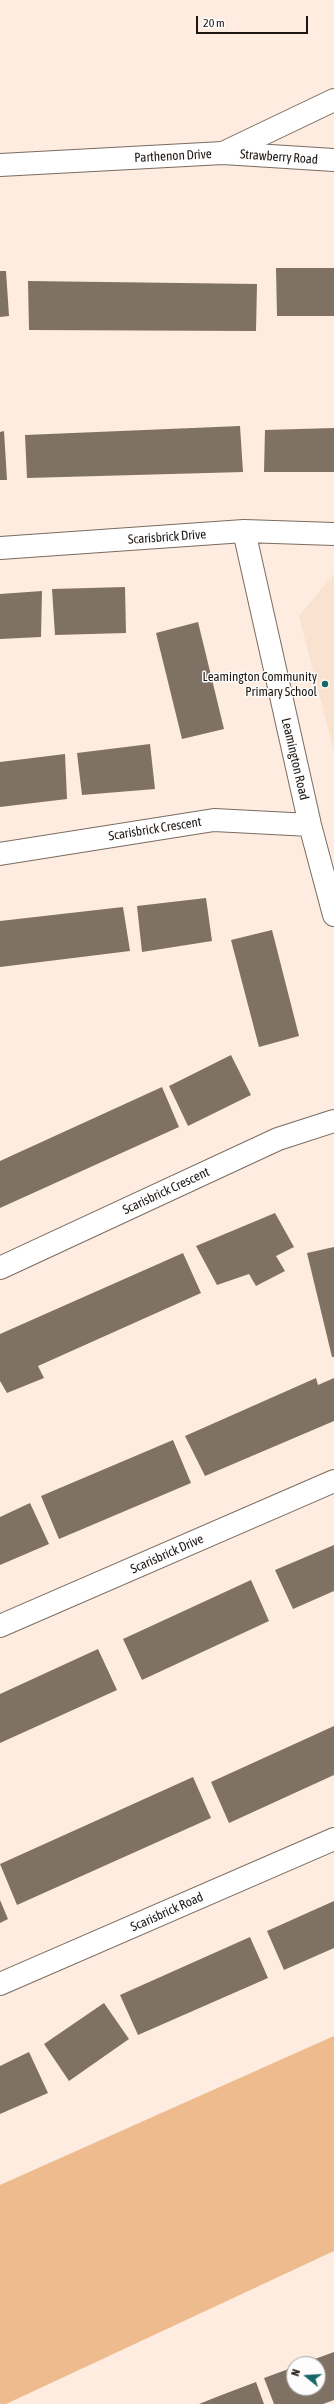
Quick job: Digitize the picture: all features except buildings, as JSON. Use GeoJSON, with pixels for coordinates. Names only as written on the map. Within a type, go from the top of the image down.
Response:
{"type":"FeatureCollection","features":[{"type":"Feature","properties":{"kind":"street","name":"Parthenon Drive"},"geometry":{"type":"LineString","coordinates":[[0,165],[223,153],[334,100]]}},
{"type":"Feature","properties":{"kind":"street","name":"Strawberry Road"},"geometry":{"type":"LineString","coordinates":[[223,153],[334,160]]}},
{"type":"Feature","properties":{"kind":"street","name":"Scarisbrick Drive"},"geometry":{"type":"LineString","coordinates":[[0,548],[244,531],[334,534]]}},
{"type":"Feature","properties":{"kind":"street","name":"Leamington Road"},"geometry":{"type":"LineString","coordinates":[[244,531],[310,825],[334,915]]}},
{"type":"Feature","properties":{"kind":"street","name":"Scarisbrick Crescent"},"geometry":{"type":"LineString","coordinates":[[0,854],[214,820],[310,825]]}},
{"type":"Feature","properties":{"kind":"street","name":"Scarisbrick Crescent"},"geometry":{"type":"LineString","coordinates":[[0,1268],[278,1139],[334,1121]]}},
{"type":"Feature","properties":{"kind":"street","name":"Scarisbrick Drive"},"geometry":{"type":"LineString","coordinates":[[0,1626],[334,1481]]}},
{"type":"Feature","properties":{"kind":"street","name":"Scarisbrick Road"},"geometry":{"type":"LineString","coordinates":[[0,1984],[334,1839]]}},
{"type":"Feature","properties":{"kind":"shaded area","name":"Leamington Community Primary School"},"geometry":{"type":"Polygon","coordinates":[[[334,574],[334,751],[299,616],[334,574]]]}},
{"type":"Feature","properties":{"kind":"shaded area"},"geometry":{"type":"Polygon","coordinates":[[[334,2036],[334,2251],[6,2404],[0,2404],[0,2185],[334,2036]]]}},
{"type":"Feature","properties":{"kind":"place","name":"Leamington Community Primary School"},"geometry":{"type":"Point","coordinates":[325,684]}}]}
